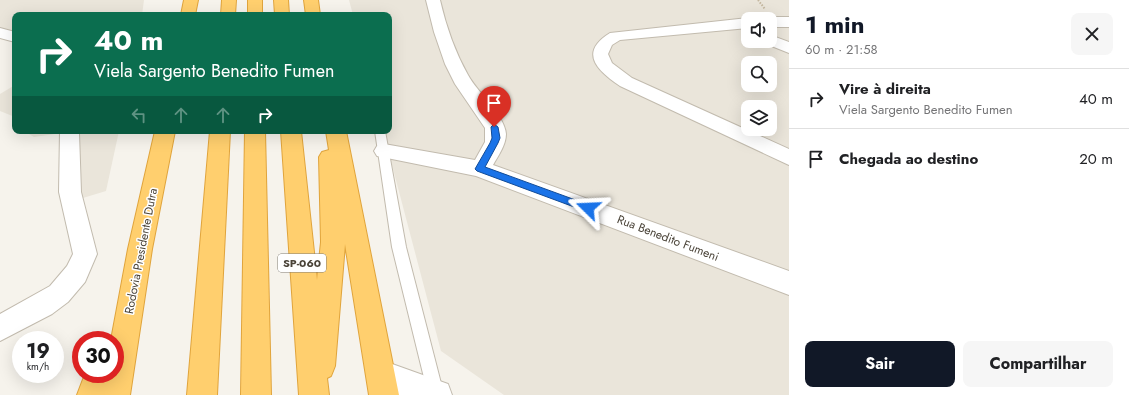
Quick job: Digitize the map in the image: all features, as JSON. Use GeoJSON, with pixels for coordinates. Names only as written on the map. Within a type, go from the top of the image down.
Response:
{"type":"FeatureCollection","features":[{"type":"Feature","properties":{"kind":"highway"},"geometry":{"type":"LineString","coordinates":[[189,12],[192,0]]}},
{"type":"Feature","properties":{"kind":"highway"},"geometry":{"type":"LineString","coordinates":[[228,12],[229,0]]}},
{"type":"Feature","properties":{"kind":"highway"},"geometry":{"type":"LineString","coordinates":[[255,0],[255,12]]}},
{"type":"Feature","properties":{"kind":"highway"},"geometry":{"type":"LineString","coordinates":[[280,0],[282,12]]}},
{"type":"Feature","properties":{"kind":"highway"},"geometry":{"type":"LineString","coordinates":[[311,0],[313,12]]}},
{"type":"Feature","properties":{"kind":"highway","name":"Rodovia Presidente Dutra"},"geometry":{"type":"LineString","coordinates":[[115,395],[140,249],[164,134]]}},
{"type":"Feature","properties":{"kind":"highway"},"geometry":{"type":"LineString","coordinates":[[202,395],[220,134]]}},
{"type":"Feature","properties":{"kind":"highway"},"geometry":{"type":"LineString","coordinates":[[255,134],[256,395]]}},
{"type":"Feature","properties":{"kind":"highway","name":"SP-060"},"geometry":{"type":"LineString","coordinates":[[292,134],[314,395]]}},
{"type":"Feature","properties":{"kind":"highway"},"geometry":{"type":"LineString","coordinates":[[318,395],[333,242],[328,134]]}},
{"type":"Feature","properties":{"kind":"highway"},"geometry":{"type":"LineString","coordinates":[[337,134],[382,385]]}},
{"type":"Feature","properties":{"kind":"highway"},"geometry":{"type":"LineString","coordinates":[[113,331],[140,249]]}},
{"type":"Feature","properties":{"kind":"highway"},"geometry":{"type":"LineString","coordinates":[[92,395],[96,383]]}},
{"type":"Feature","properties":{"kind":"street"},"geometry":{"type":"LineString","coordinates":[[433,0],[437,19],[450,57],[464,85],[494,127],[496,138],[480,169]]}},
{"type":"Feature","properties":{"kind":"street"},"geometry":{"type":"LineString","coordinates":[[777,22],[789,22]]}},
{"type":"Feature","properties":{"kind":"street"},"geometry":{"type":"LineString","coordinates":[[730,23],[741,28]]}},
{"type":"Feature","properties":{"kind":"street"},"geometry":{"type":"LineString","coordinates":[[741,23],[616,36],[605,41],[600,48],[601,56],[613,74],[626,82],[789,158]]}},
{"type":"Feature","properties":{"kind":"street"},"geometry":{"type":"LineString","coordinates":[[0,33],[12,36]]}},
{"type":"Feature","properties":{"kind":"street"},"geometry":{"type":"LineString","coordinates":[[777,43],[789,48]]}},
{"type":"Feature","properties":{"kind":"street"},"geometry":{"type":"LineString","coordinates":[[0,328],[59,294],[76,274],[85,254],[70,192],[70,134]]}},
{"type":"Feature","properties":{"kind":"street","name":"Rua Benedito Fumeni"},"geometry":{"type":"LineString","coordinates":[[382,141],[450,162],[480,169],[789,284]]}},
{"type":"Feature","properties":{"kind":"street"},"geometry":{"type":"LineString","coordinates":[[382,385],[437,395]]}},
{"type":"Feature","properties":{"kind":"lane"},"geometry":{"type":"LineString","coordinates":[[382,141],[399,246],[437,395]]}},
{"type":"Feature","properties":{"kind":"shaded area"},"geometry":{"type":"Polygon","coordinates":[[[0,0],[144,0],[142,12],[12,12],[12,37],[0,32],[0,0]]]}},
{"type":"Feature","properties":{"kind":"shaded area"},"geometry":{"type":"Polygon","coordinates":[[[349,0],[789,0],[789,395],[504,395],[441,351],[384,134],[392,134],[392,12],[352,12],[349,0]]]}},
{"type":"Feature","properties":{"kind":"shaded area"},"geometry":{"type":"Polygon","coordinates":[[[12,87],[12,116],[0,111],[0,94],[12,87]]]}},
{"type":"Feature","properties":{"kind":"shaded area"},"geometry":{"type":"Polygon","coordinates":[[[29,134],[55,134],[34,137],[29,134]]]}},
{"type":"Feature","properties":{"kind":"shaded area"},"geometry":{"type":"Polygon","coordinates":[[[62,134],[118,134],[106,191],[73,201],[62,134]]]}},
{"type":"Feature","properties":{"kind":"route"},"geometry":{"type":"LineString","coordinates":[[494,127],[496,138],[480,169],[517,181],[588,208]]}}]}
